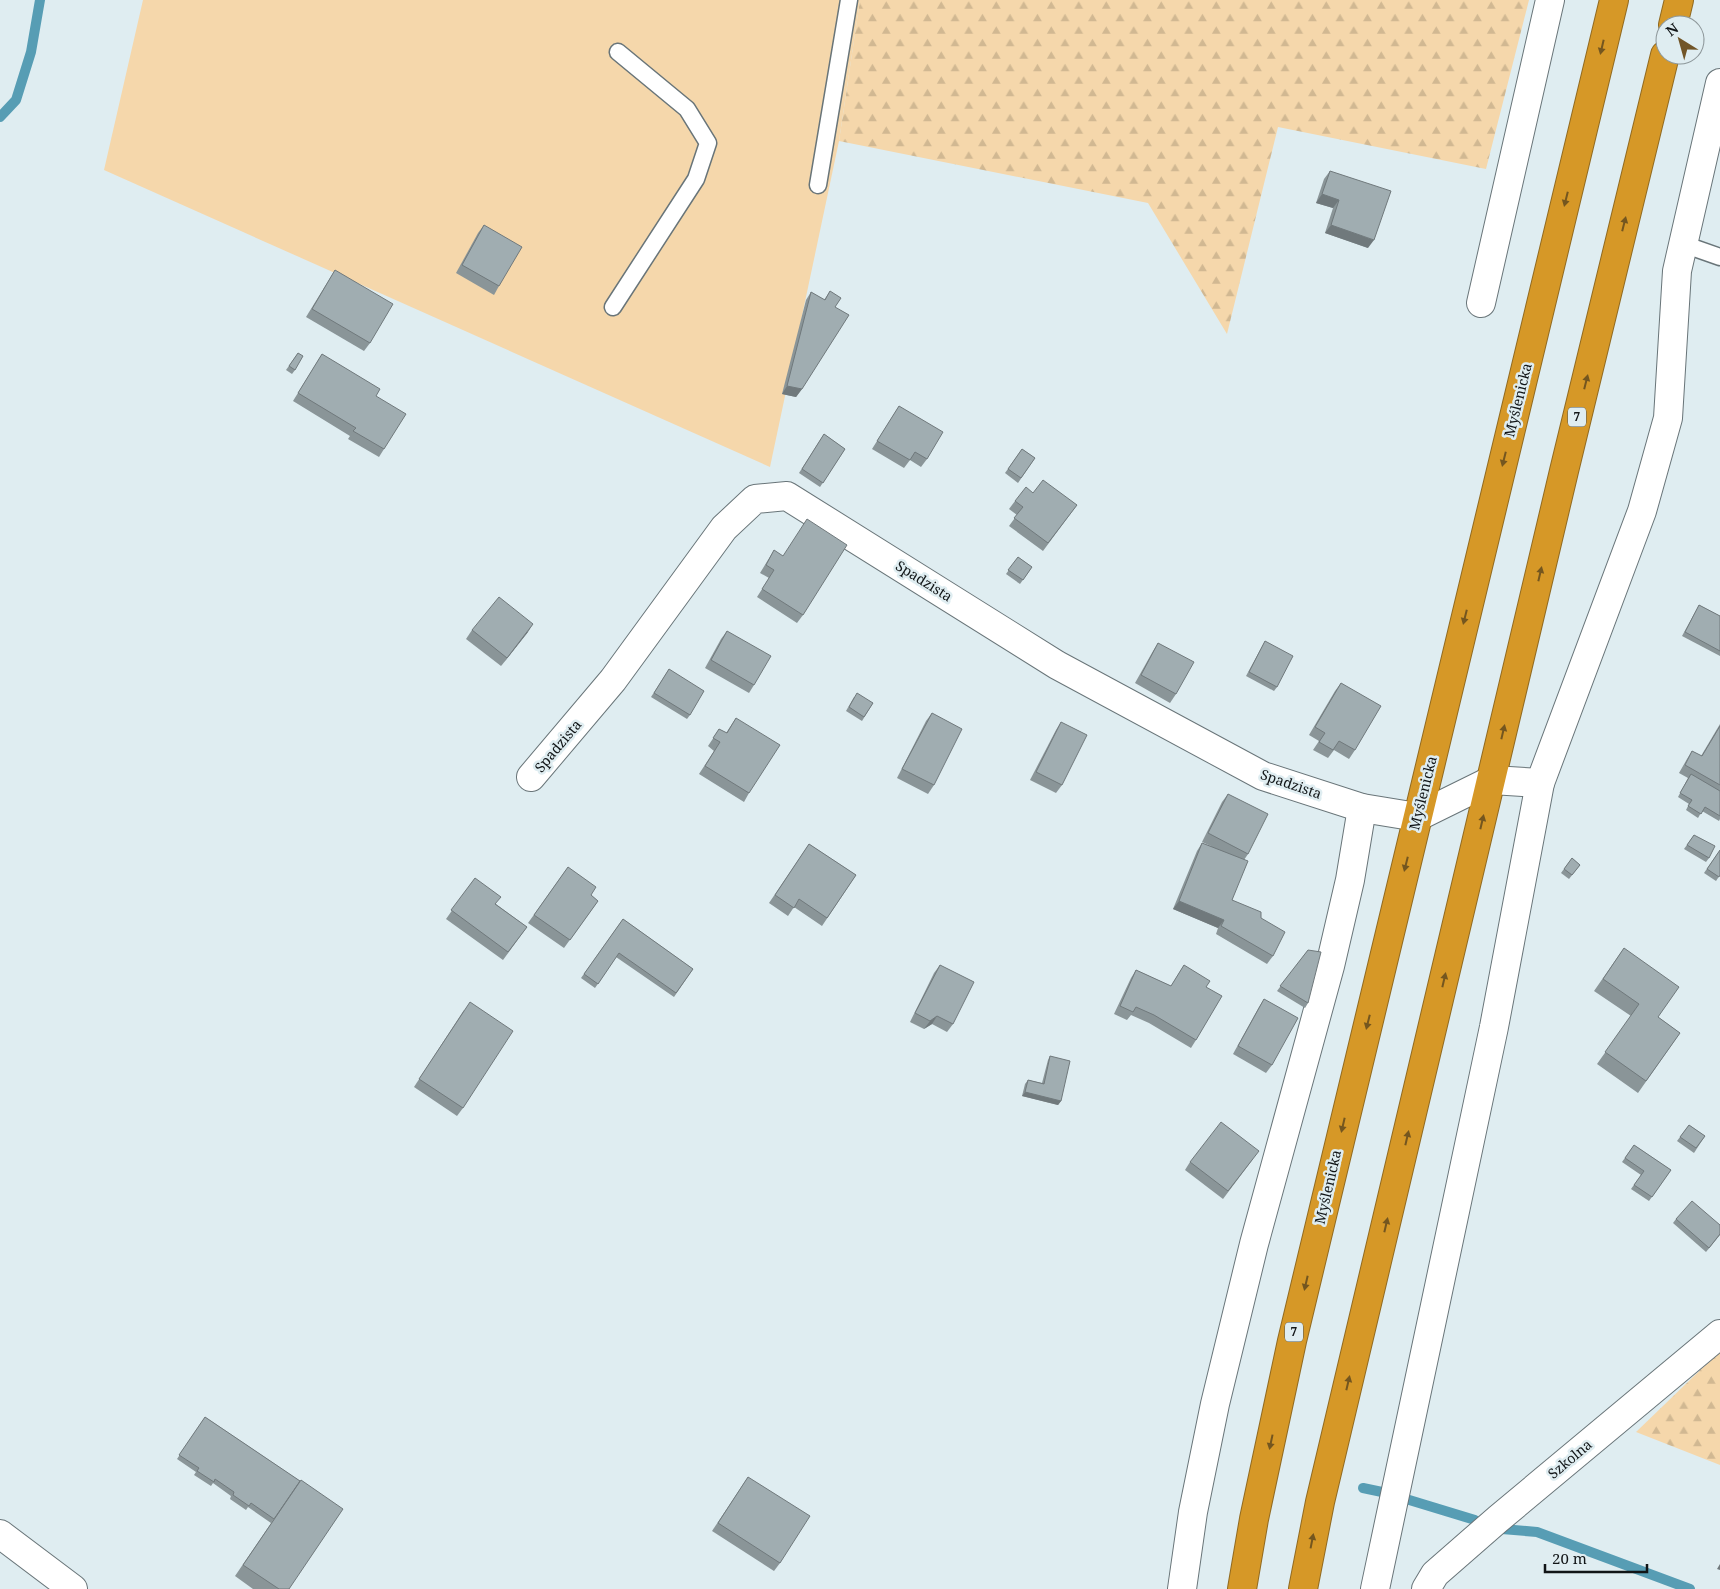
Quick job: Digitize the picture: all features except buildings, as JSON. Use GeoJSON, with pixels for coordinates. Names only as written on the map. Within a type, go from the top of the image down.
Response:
{"type":"FeatureCollection","features":[{"type":"Feature","properties":{"kind":"highway","name":"Myślenicka"},"geometry":{"type":"LineString","coordinates":[[1242,1589],[1254,1518],[1292,1341],[1614,0]]}},
{"type":"Feature","properties":{"kind":"highway"},"geometry":{"type":"LineString","coordinates":[[1675,15],[1679,0]]}},
{"type":"Feature","properties":{"kind":"highway","name":"7"},"geometry":{"type":"LineString","coordinates":[[1303,1589],[1320,1502],[1663,65]]}},
{"type":"Feature","properties":{"kind":"street"},"geometry":{"type":"LineString","coordinates":[[1481,303],[1550,0]]}},
{"type":"Feature","properties":{"kind":"street"},"geometry":{"type":"LineString","coordinates":[[1376,1589],[1494,1027],[1540,783],[1642,511],[1668,418],[1677,271],[1720,83]]}},
{"type":"Feature","properties":{"kind":"street","name":"Spadzista"},"geometry":{"type":"LineString","coordinates":[[531,777],[613,680],[724,528],[755,499],[787,496],[1066,670],[1263,776],[1362,808],[1417,817]]}},
{"type":"Feature","properties":{"kind":"street"},"geometry":{"type":"LineString","coordinates":[[1417,817],[1492,780],[1540,783]]}},
{"type":"Feature","properties":{"kind":"street"},"geometry":{"type":"LineString","coordinates":[[1182,1589],[1193,1512],[1215,1404],[1254,1244],[1330,966],[1350,880],[1362,808]]}},
{"type":"Feature","properties":{"kind":"street","name":"Szkolna"},"geometry":{"type":"LineString","coordinates":[[1426,1589],[1434,1574],[1498,1518],[1720,1334]]}},
{"type":"Feature","properties":{"kind":"street"},"geometry":{"type":"LineString","coordinates":[[0,1534],[74,1589]]}},
{"type":"Feature","properties":{"kind":"lane"},"geometry":{"type":"LineString","coordinates":[[818,185],[849,0]]}},
{"type":"Feature","properties":{"kind":"lane"},"geometry":{"type":"LineString","coordinates":[[613,307],[696,179],[708,143],[687,109],[618,52]]}},
{"type":"Feature","properties":{"kind":"lane"},"geometry":{"type":"LineString","coordinates":[[1683,244],[1720,257]]}},
{"type":"Feature","properties":{"kind":"green space"},"geometry":{"type":"Polygon","coordinates":[[[143,0],[860,0],[839,141],[770,467],[104,170],[143,0]]]}},
{"type":"Feature","properties":{"kind":"green space"},"geometry":{"type":"Polygon","coordinates":[[[860,0],[1529,0],[1486,169],[1278,127],[1227,334],[1148,203],[839,141],[860,0]]]}},
{"type":"Feature","properties":{"kind":"green space"},"geometry":{"type":"Polygon","coordinates":[[[1720,1351],[1720,1465],[1636,1432],[1720,1351]]]}},
{"type":"Feature","properties":{"kind":"waterway"},"geometry":{"type":"LineString","coordinates":[[0,117],[16,100],[31,52],[40,0]]}},
{"type":"Feature","properties":{"kind":"waterway"},"geometry":{"type":"LineString","coordinates":[[1363,1488],[1382,1492]]}},
{"type":"Feature","properties":{"kind":"waterway"},"geometry":{"type":"LineString","coordinates":[[1406,1499],[1475,1520]]}},
{"type":"Feature","properties":{"kind":"waterway"},"geometry":{"type":"LineString","coordinates":[[1502,1529],[1537,1532],[1690,1589]]}}]}
